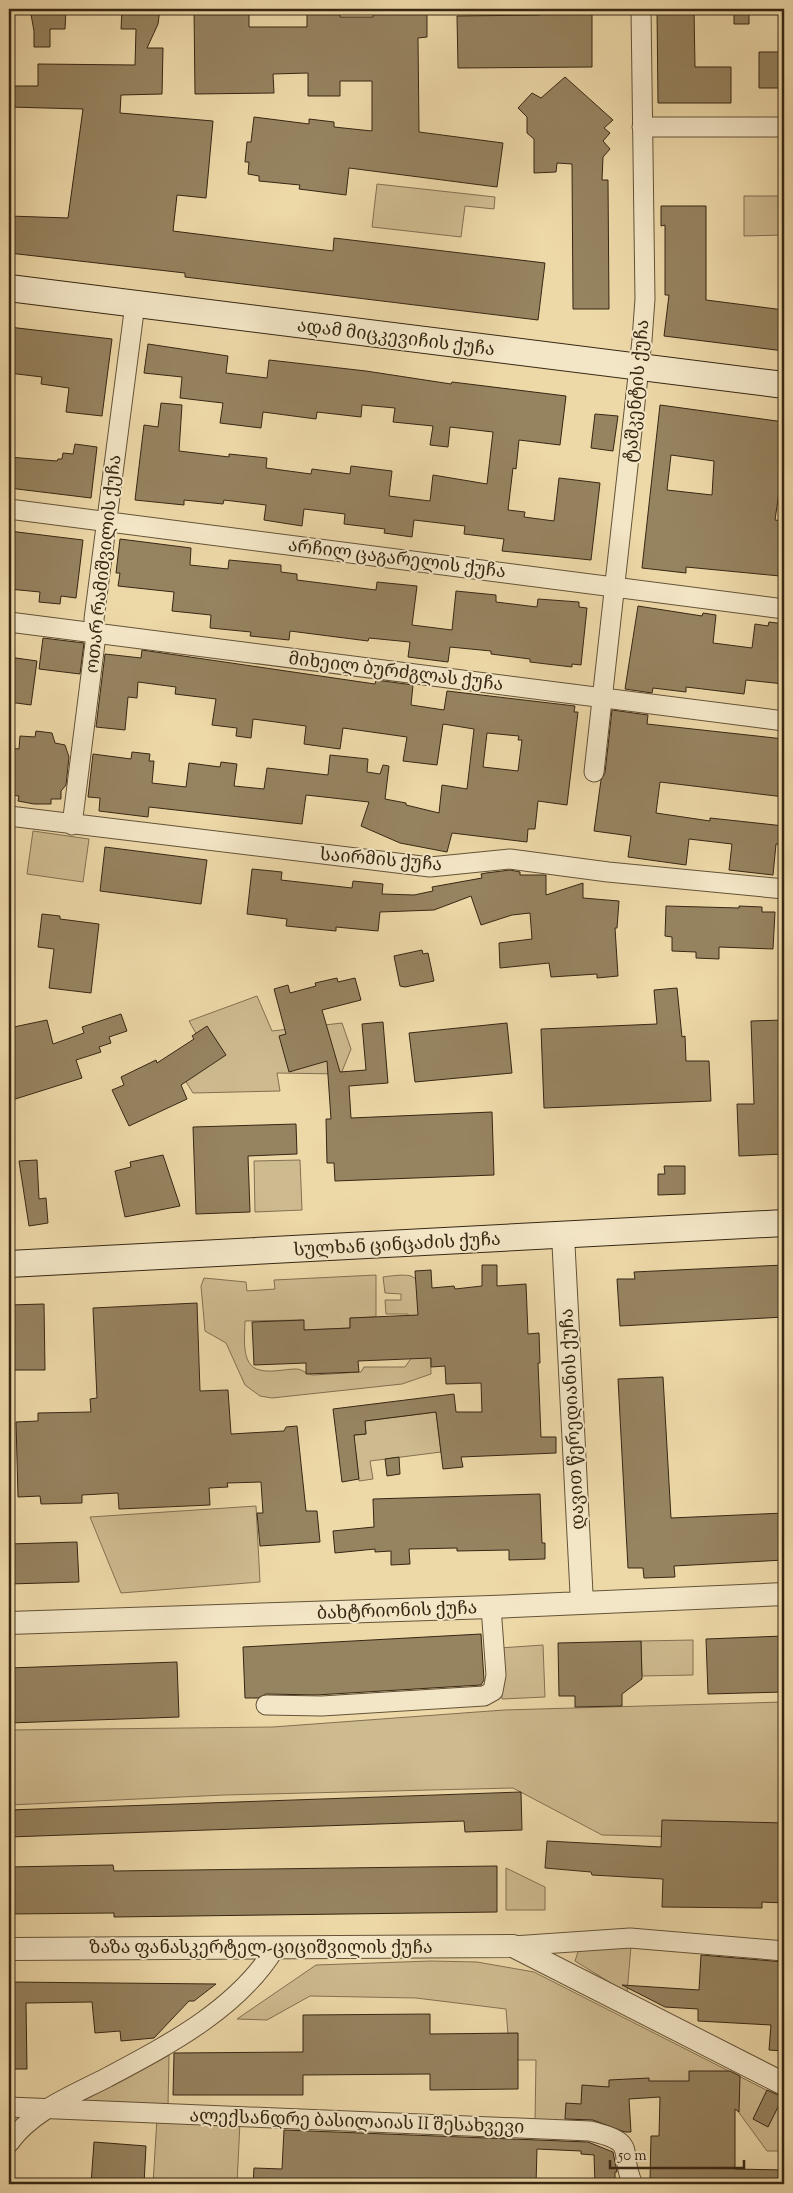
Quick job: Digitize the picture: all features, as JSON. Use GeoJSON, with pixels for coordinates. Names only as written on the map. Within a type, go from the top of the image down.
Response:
{"type":"FeatureCollection","features":[{"type":"Feature","properties":{"kind":"main road","name":"ადამ მიცკევიჩის ქუჩა"},"geometry":{"type":"LineString","coordinates":[[9,288],[784,386]]}},
{"type":"Feature","properties":{"kind":"main road","name":"სულხან ცინცაძის ქუჩა"},"geometry":{"type":"LineString","coordinates":[[9,1264],[784,1223]]}},
{"type":"Feature","properties":{"kind":"street","name":"ტაშკენტის ქუჩა"},"geometry":{"type":"LineString","coordinates":[[594,772],[640,368],[645,299],[641,9]]}},
{"type":"Feature","properties":{"kind":"street"},"geometry":{"type":"LineString","coordinates":[[642,127],[784,127]]}},
{"type":"Feature","properties":{"kind":"street","name":"ოთარ რამიშვილის ქუჩა"},"geometry":{"type":"LineString","coordinates":[[72,825],[95,642],[94,619],[135,304]]}},
{"type":"Feature","properties":{"kind":"street","name":"არჩილ ცაგარელის ქუჩა"},"geometry":{"type":"LineString","coordinates":[[9,509],[784,609]]}},
{"type":"Feature","properties":{"kind":"street","name":"მიხეილ ბურძგლას ქუჩა"},"geometry":{"type":"LineString","coordinates":[[9,622],[784,720]]}},
{"type":"Feature","properties":{"kind":"street","name":"საირმის ქუჩა"},"geometry":{"type":"LineString","coordinates":[[9,816],[430,867],[510,859],[608,872],[784,889]]}},
{"type":"Feature","properties":{"kind":"street","name":"დავით წერედიანის ქუჩა"},"geometry":{"type":"LineString","coordinates":[[562,1235],[582,1603]]}},
{"type":"Feature","properties":{"kind":"street","name":"ბახტრიონის ქუჩა"},"geometry":{"type":"LineString","coordinates":[[9,1623],[491,1607],[784,1594]]}},
{"type":"Feature","properties":{"kind":"street"},"geometry":{"type":"LineString","coordinates":[[266,1705],[322,1706],[484,1696],[493,1691],[496,1675],[491,1607]]}},
{"type":"Feature","properties":{"kind":"street","name":"ზაზა ფანასკერტელ-ციციშვილის ქუჩა"},"geometry":{"type":"LineString","coordinates":[[9,1949],[513,1946],[630,1938],[695,1941],[784,1951]]}},
{"type":"Feature","properties":{"kind":"street","name":"ზაზა ფანასკერტელ-ციციშვილის ქუჩა"},"geometry":{"type":"LineString","coordinates":[[513,1946],[784,2084]]}},
{"type":"Feature","properties":{"kind":"street"},"geometry":{"type":"LineString","coordinates":[[9,2143],[18,2130],[47,2108],[176,2037],[234,1999],[264,1966],[275,1948]]}},
{"type":"Feature","properties":{"kind":"street","name":"ალექსანდრე ბასილაიას II შესახვევი"},"geometry":{"type":"LineString","coordinates":[[9,2107],[590,2131],[614,2137],[626,2150],[633,2184]]}},
{"type":"Feature","properties":{"kind":"shaded area"},"geometry":{"type":"Polygon","coordinates":[[[377,184],[495,197],[494,209],[465,206],[461,237],[372,227],[377,184]]]}},
{"type":"Feature","properties":{"kind":"shaded area"},"geometry":{"type":"Polygon","coordinates":[[[744,196],[784,196],[784,235],[744,236],[744,196]]]}},
{"type":"Feature","properties":{"kind":"shaded area"},"geometry":{"type":"Polygon","coordinates":[[[33,831],[89,839],[83,882],[27,874],[33,831]]]}},
{"type":"Feature","properties":{"kind":"shaded area"},"geometry":{"type":"Polygon","coordinates":[[[257,996],[272,1031],[342,1023],[351,1049],[341,1074],[277,1073],[280,1091],[193,1093],[185,1080],[212,1062],[189,1021],[257,996]]]}},
{"type":"Feature","properties":{"kind":"shaded area"},"geometry":{"type":"Polygon","coordinates":[[[300,1160],[302,1210],[255,1212],[254,1161],[300,1160]]]}},
{"type":"Feature","properties":{"kind":"shaded area"},"geometry":{"type":"Polygon","coordinates":[[[376,1275],[376,1317],[350,1318],[350,1328],[304,1330],[303,1320],[245,1321],[244,1342],[246,1357],[249,1363],[264,1371],[296,1369],[314,1375],[361,1372],[364,1367],[405,1367],[412,1357],[408,1314],[386,1314],[385,1300],[401,1300],[401,1294],[385,1293],[383,1277],[404,1275],[411,1276],[418,1282],[427,1305],[431,1374],[402,1384],[272,1398],[260,1396],[245,1385],[226,1343],[205,1331],[201,1286],[204,1278],[246,1282],[247,1291],[275,1289],[274,1280],[376,1275]]]}},
{"type":"Feature","properties":{"kind":"shaded area"},"geometry":{"type":"Polygon","coordinates":[[[436,1412],[441,1452],[370,1461],[373,1479],[359,1481],[356,1454],[337,1437],[366,1434],[365,1421],[436,1412]]]}},
{"type":"Feature","properties":{"kind":"shaded area"},"geometry":{"type":"Polygon","coordinates":[[[256,1506],[260,1582],[121,1593],[90,1517],[256,1506]]]}},
{"type":"Feature","properties":{"kind":"shaded area"},"geometry":{"type":"Polygon","coordinates":[[[693,1640],[693,1675],[642,1676],[641,1641],[693,1640]]]}},
{"type":"Feature","properties":{"kind":"shaded area"},"geometry":{"type":"Polygon","coordinates":[[[543,1645],[545,1697],[502,1699],[500,1648],[543,1645]]]}},
{"type":"Feature","properties":{"kind":"shaded area"},"geometry":{"type":"Polygon","coordinates":[[[784,1702],[784,1839],[602,1835],[513,1788],[224,1795],[9,1805],[9,1730],[273,1727],[504,1710],[784,1702]]]}},
{"type":"Feature","properties":{"kind":"shaded area"},"geometry":{"type":"Polygon","coordinates":[[[506,1868],[545,1887],[545,1910],[506,1910],[506,1868]]]}},
{"type":"Feature","properties":{"kind":"shaded area"},"geometry":{"type":"Polygon","coordinates":[[[580,1946],[631,1946],[627,1993],[575,1961],[580,1946]]]}},
{"type":"Feature","properties":{"kind":"shaded area"},"geometry":{"type":"Polygon","coordinates":[[[431,1961],[477,1962],[534,1972],[784,2099],[784,2151],[767,2151],[721,2088],[618,2083],[616,2127],[535,2122],[536,2060],[510,2060],[506,2009],[416,1998],[310,1996],[267,2020],[237,2019],[316,1965],[431,1961]]]}},
{"type":"Feature","properties":{"kind":"shaded area"},"geometry":{"type":"Polygon","coordinates":[[[169,2055],[168,2106],[71,2104],[120,2082],[169,2055]]]}},
{"type":"Feature","properties":{"kind":"shaded area"},"geometry":{"type":"Polygon","coordinates":[[[157,2118],[240,2122],[237,2184],[153,2184],[157,2118]]]}},
{"type":"Feature","properties":{"kind":"building"},"geometry":{"type":"Polygon","coordinates":[[[30,9],[66,9],[65,29],[50,29],[50,47],[34,47],[34,31],[30,9]]]}},
{"type":"Feature","properties":{"kind":"building"},"geometry":{"type":"Polygon","coordinates":[[[122,9],[160,9],[158,24],[147,48],[163,48],[162,94],[121,95],[120,113],[213,121],[206,198],[177,195],[173,231],[333,251],[334,238],[545,263],[538,320],[185,277],[185,273],[9,253],[9,216],[68,218],[83,109],[9,107],[9,86],[38,86],[38,64],[135,65],[136,29],[121,29],[122,9]]]}},
{"type":"Feature","properties":{"kind":"building"},"geometry":{"type":"Polygon","coordinates":[[[194,9],[249,9],[249,27],[307,27],[307,9],[340,9],[340,17],[373,17],[373,9],[427,9],[427,37],[418,38],[419,132],[503,143],[497,187],[349,168],[346,195],[299,189],[300,185],[259,181],[259,176],[248,174],[249,162],[245,162],[247,142],[251,142],[254,117],[309,124],[309,119],[334,122],[334,127],[372,131],[372,81],[340,81],[340,96],[308,96],[308,73],[273,74],[274,93],[195,94],[194,9]]]}},
{"type":"Feature","properties":{"kind":"building"},"geometry":{"type":"Polygon","coordinates":[[[540,9],[592,9],[592,67],[458,68],[457,16],[540,15],[540,9]]]}},
{"type":"Feature","properties":{"kind":"building"},"geometry":{"type":"Polygon","coordinates":[[[657,9],[694,9],[695,67],[731,67],[731,103],[658,103],[657,9]]]}},
{"type":"Feature","properties":{"kind":"building"},"geometry":{"type":"Polygon","coordinates":[[[734,9],[749,9],[749,24],[734,24],[734,9]]]}},
{"type":"Feature","properties":{"kind":"building"},"geometry":{"type":"Polygon","coordinates":[[[759,52],[784,52],[784,88],[759,88],[759,52]]]}},
{"type":"Feature","properties":{"kind":"building"},"geometry":{"type":"Polygon","coordinates":[[[565,77],[613,120],[604,128],[610,133],[603,141],[610,149],[603,157],[602,180],[608,180],[609,309],[573,309],[572,164],[557,163],[556,172],[534,173],[534,139],[527,133],[527,117],[518,108],[532,93],[541,98],[565,77]]]}},
{"type":"Feature","properties":{"kind":"building"},"geometry":{"type":"Polygon","coordinates":[[[661,206],[706,206],[706,300],[784,310],[784,351],[664,336],[669,295],[665,295],[665,225],[661,226],[661,206]]]}},
{"type":"Feature","properties":{"kind":"building"},"geometry":{"type":"Polygon","coordinates":[[[9,327],[112,339],[102,416],[66,412],[69,388],[41,384],[42,377],[9,373],[9,327]]]}},
{"type":"Feature","properties":{"kind":"building"},"geometry":{"type":"Polygon","coordinates":[[[148,344],[228,356],[226,373],[267,378],[269,360],[366,371],[451,384],[452,382],[566,396],[560,445],[519,440],[516,469],[513,468],[508,510],[525,512],[524,517],[554,521],[559,478],[600,483],[591,560],[502,551],[504,539],[464,534],[465,526],[414,520],[412,537],[384,533],[385,529],[344,524],[345,514],[304,509],[302,526],[264,520],[266,505],[224,500],[223,504],[184,500],[184,505],[135,500],[144,425],[158,427],[161,403],[182,405],[179,451],[229,457],[229,454],[267,458],[266,468],[311,474],[312,469],[350,474],[351,466],[392,471],[389,496],[430,501],[433,475],[487,484],[493,432],[450,427],[448,447],[430,445],[433,426],[393,422],[395,408],[362,405],[361,417],[317,412],[316,419],[263,412],[261,428],[220,423],[223,403],[180,398],[182,377],[144,373],[148,344]]]}},
{"type":"Feature","properties":{"kind":"building"},"geometry":{"type":"Polygon","coordinates":[[[660,405],[784,422],[784,458],[775,520],[784,521],[784,572],[781,572],[780,576],[686,567],[686,573],[642,568],[660,405]],[[671,455],[667,490],[712,495],[714,461],[671,455]]]}},
{"type":"Feature","properties":{"kind":"building"},"geometry":{"type":"Polygon","coordinates":[[[595,414],[618,416],[613,451],[591,448],[595,414]]]}},
{"type":"Feature","properties":{"kind":"building"},"geometry":{"type":"Polygon","coordinates":[[[75,444],[97,447],[91,498],[9,488],[9,457],[57,461],[62,459],[63,453],[73,454],[75,444]]]}},
{"type":"Feature","properties":{"kind":"building"},"geometry":{"type":"Polygon","coordinates":[[[9,531],[83,540],[76,598],[61,596],[60,604],[39,602],[40,592],[9,589],[9,531]]]}},
{"type":"Feature","properties":{"kind":"building"},"geometry":{"type":"Polygon","coordinates":[[[120,539],[191,548],[190,565],[228,569],[229,560],[281,565],[281,572],[297,574],[297,580],[376,590],[377,582],[417,586],[412,625],[452,630],[456,591],[496,595],[496,602],[537,607],[538,599],[579,602],[579,607],[587,608],[581,665],[572,664],[572,667],[530,662],[530,659],[491,654],[491,651],[450,647],[448,662],[408,657],[410,642],[369,638],[368,641],[290,631],[289,640],[250,636],[251,632],[210,628],[211,615],[172,611],[174,592],[118,586],[120,573],[116,573],[120,539]]]}},
{"type":"Feature","properties":{"kind":"building"},"geometry":{"type":"Polygon","coordinates":[[[638,606],[702,616],[703,613],[716,615],[713,643],[752,648],[755,624],[768,626],[769,622],[784,624],[784,684],[746,680],[744,694],[686,687],[686,692],[653,688],[652,693],[625,689],[638,606]]]}},
{"type":"Feature","properties":{"kind":"building"},"geometry":{"type":"Polygon","coordinates":[[[43,638],[84,643],[80,674],[39,669],[43,638]]]}},
{"type":"Feature","properties":{"kind":"building"},"geometry":{"type":"Polygon","coordinates":[[[142,650],[375,684],[376,680],[413,685],[411,705],[444,710],[447,691],[575,706],[574,712],[578,712],[567,805],[538,801],[535,829],[528,829],[527,842],[452,833],[447,852],[400,843],[361,826],[369,802],[306,795],[302,824],[149,807],[148,817],[99,811],[100,798],[88,797],[93,754],[131,759],[132,752],[150,754],[149,761],[154,761],[152,783],[186,787],[189,763],[220,767],[221,762],[237,764],[234,786],[264,789],[267,768],[328,775],[330,755],[368,759],[367,772],[380,774],[383,765],[389,766],[385,799],[439,813],[442,785],[467,789],[474,729],[443,724],[437,765],[403,761],[407,737],[343,728],[340,749],[304,744],[306,726],[253,719],[251,738],[236,736],[237,728],[212,725],[216,699],[175,694],[176,687],[138,682],[137,698],[128,697],[125,730],[96,727],[105,654],[141,658],[142,650]],[[487,733],[483,767],[518,771],[522,740],[518,740],[519,736],[487,733]]]}},
{"type":"Feature","properties":{"kind":"building"},"geometry":{"type":"Polygon","coordinates":[[[9,657],[37,661],[31,705],[9,702],[9,657]]]}},
{"type":"Feature","properties":{"kind":"building"},"geometry":{"type":"Polygon","coordinates":[[[612,710],[648,715],[647,724],[784,739],[784,797],[660,782],[656,813],[710,821],[710,818],[784,826],[784,845],[776,844],[773,875],[729,870],[732,844],[689,839],[686,865],[628,857],[631,836],[594,831],[601,780],[605,773],[612,710]]]}},
{"type":"Feature","properties":{"kind":"building"},"geometry":{"type":"Polygon","coordinates":[[[36,731],[52,733],[55,743],[65,745],[69,757],[66,785],[61,791],[61,799],[51,799],[51,804],[34,804],[18,801],[19,796],[9,795],[9,748],[19,749],[20,736],[35,737],[36,731]]]}},
{"type":"Feature","properties":{"kind":"building"},"geometry":{"type":"Polygon","coordinates":[[[105,847],[207,860],[201,904],[100,891],[105,847]]]}},
{"type":"Feature","properties":{"kind":"building"},"geometry":{"type":"Polygon","coordinates":[[[252,869],[282,872],[281,880],[352,888],[353,881],[383,884],[382,894],[414,895],[433,891],[432,887],[482,878],[481,874],[510,870],[520,872],[520,875],[546,875],[546,895],[583,883],[583,898],[619,901],[617,928],[615,928],[618,976],[597,978],[597,974],[551,977],[549,963],[500,968],[499,943],[532,939],[530,913],[512,915],[481,925],[471,896],[434,910],[380,912],[378,931],[336,927],[336,931],[286,926],[287,919],[247,914],[252,869]]]}},
{"type":"Feature","properties":{"kind":"building"},"geometry":{"type":"Polygon","coordinates":[[[666,906],[762,907],[762,912],[775,912],[773,949],[719,947],[719,959],[696,958],[696,952],[672,951],[672,937],[665,936],[666,906]]]}},
{"type":"Feature","properties":{"kind":"building"},"geometry":{"type":"Polygon","coordinates":[[[42,914],[60,916],[60,919],[99,924],[91,993],[49,988],[54,949],[38,947],[42,914]]]}},
{"type":"Feature","properties":{"kind":"building"},"geometry":{"type":"Polygon","coordinates":[[[422,950],[423,954],[428,953],[434,981],[405,987],[400,986],[394,956],[422,950]]]}},
{"type":"Feature","properties":{"kind":"building"},"geometry":{"type":"Polygon","coordinates":[[[337,978],[338,982],[355,978],[361,1000],[322,1010],[340,1072],[366,1070],[362,1024],[383,1022],[388,1083],[349,1086],[351,1118],[492,1112],[494,1175],[335,1181],[334,1163],[327,1163],[326,1119],[331,1119],[327,1061],[289,1072],[279,1036],[286,1034],[274,989],[288,985],[290,993],[316,986],[315,983],[337,978]]]}},
{"type":"Feature","properties":{"kind":"building"},"geometry":{"type":"Polygon","coordinates":[[[677,988],[682,1037],[685,1036],[686,1061],[709,1061],[711,1101],[544,1108],[541,1029],[657,1024],[654,990],[677,988]]]}},
{"type":"Feature","properties":{"kind":"building"},"geometry":{"type":"Polygon","coordinates":[[[121,1014],[127,1031],[109,1037],[111,1043],[99,1047],[101,1052],[76,1060],[82,1078],[9,1101],[9,1028],[47,1020],[53,1044],[84,1033],[82,1027],[121,1014]]]}},
{"type":"Feature","properties":{"kind":"building"},"geometry":{"type":"Polygon","coordinates":[[[784,1020],[784,1154],[739,1156],[737,1104],[754,1104],[751,1021],[784,1020]]]}},
{"type":"Feature","properties":{"kind":"building"},"geometry":{"type":"Polygon","coordinates":[[[507,1023],[512,1073],[415,1082],[409,1033],[507,1023]]]}},
{"type":"Feature","properties":{"kind":"building"},"geometry":{"type":"Polygon","coordinates":[[[207,1026],[226,1055],[181,1085],[187,1099],[129,1126],[112,1090],[124,1085],[121,1077],[156,1060],[157,1063],[194,1039],[192,1036],[207,1026]]]}},
{"type":"Feature","properties":{"kind":"building"},"geometry":{"type":"Polygon","coordinates":[[[296,1124],[297,1154],[248,1156],[250,1212],[196,1214],[193,1127],[296,1124]]]}},
{"type":"Feature","properties":{"kind":"building"},"geometry":{"type":"Polygon","coordinates":[[[163,1155],[180,1206],[125,1217],[115,1171],[131,1167],[130,1162],[163,1155]]]}},
{"type":"Feature","properties":{"kind":"building"},"geometry":{"type":"Polygon","coordinates":[[[37,1160],[39,1199],[46,1198],[48,1223],[29,1226],[19,1161],[37,1160]]]}},
{"type":"Feature","properties":{"kind":"building"},"geometry":{"type":"Polygon","coordinates":[[[664,1166],[685,1166],[685,1194],[658,1195],[658,1174],[665,1174],[664,1166]]]}},
{"type":"Feature","properties":{"kind":"building"},"geometry":{"type":"Polygon","coordinates":[[[482,1265],[497,1265],[497,1286],[526,1284],[528,1334],[539,1333],[540,1363],[538,1363],[541,1437],[556,1437],[556,1453],[461,1457],[463,1467],[443,1469],[436,1412],[365,1421],[366,1434],[354,1435],[359,1479],[342,1482],[333,1409],[454,1394],[456,1412],[482,1412],[481,1383],[446,1384],[445,1366],[431,1367],[431,1358],[358,1361],[359,1372],[306,1374],[306,1363],[254,1365],[252,1322],[304,1320],[304,1330],[350,1328],[350,1318],[418,1315],[415,1271],[431,1270],[432,1288],[454,1286],[455,1289],[482,1286],[482,1265]]]}},
{"type":"Feature","properties":{"kind":"building"},"geometry":{"type":"Polygon","coordinates":[[[784,1265],[784,1317],[620,1326],[617,1279],[635,1279],[634,1272],[784,1265]]]}},
{"type":"Feature","properties":{"kind":"building"},"geometry":{"type":"Polygon","coordinates":[[[197,1303],[200,1391],[228,1390],[231,1434],[284,1431],[286,1427],[297,1426],[306,1511],[317,1511],[320,1542],[260,1546],[257,1513],[263,1513],[261,1482],[227,1483],[228,1487],[209,1488],[210,1505],[119,1509],[118,1493],[82,1495],[82,1503],[41,1504],[40,1496],[18,1497],[16,1422],[38,1421],[38,1413],[91,1412],[90,1399],[97,1398],[93,1308],[197,1303]]]}},
{"type":"Feature","properties":{"kind":"building"},"geometry":{"type":"Polygon","coordinates":[[[44,1304],[45,1370],[9,1370],[9,1305],[44,1304]]]}},
{"type":"Feature","properties":{"kind":"building"},"geometry":{"type":"Polygon","coordinates":[[[663,1377],[671,1518],[784,1513],[784,1560],[674,1566],[675,1577],[644,1578],[643,1568],[628,1568],[618,1379],[663,1377]]]}},
{"type":"Feature","properties":{"kind":"building"},"geometry":{"type":"Polygon","coordinates":[[[399,1457],[400,1474],[387,1476],[385,1459],[399,1457]]]}},
{"type":"Feature","properties":{"kind":"building"},"geometry":{"type":"Polygon","coordinates":[[[540,1494],[542,1543],[545,1543],[545,1559],[509,1560],[509,1550],[457,1551],[457,1548],[409,1549],[410,1564],[391,1565],[391,1551],[375,1552],[375,1549],[335,1553],[333,1531],[374,1527],[373,1499],[540,1494]]]}},
{"type":"Feature","properties":{"kind":"building"},"geometry":{"type":"Polygon","coordinates":[[[77,1542],[79,1582],[9,1584],[9,1544],[77,1542]]]}},
{"type":"Feature","properties":{"kind":"building"},"geometry":{"type":"Polygon","coordinates":[[[481,1634],[484,1680],[481,1685],[316,1695],[266,1694],[258,1698],[245,1698],[243,1647],[481,1634]]]}},
{"type":"Feature","properties":{"kind":"building"},"geometry":{"type":"Polygon","coordinates":[[[784,1636],[784,1692],[708,1694],[706,1639],[784,1636]]]}},
{"type":"Feature","properties":{"kind":"building"},"geometry":{"type":"Polygon","coordinates":[[[641,1641],[642,1679],[622,1694],[622,1706],[575,1707],[575,1696],[559,1696],[558,1643],[641,1641]]]}},
{"type":"Feature","properties":{"kind":"building"},"geometry":{"type":"Polygon","coordinates":[[[177,1662],[179,1717],[9,1723],[9,1668],[177,1662]]]}},
{"type":"Feature","properties":{"kind":"building"},"geometry":{"type":"Polygon","coordinates":[[[521,1792],[522,1830],[465,1832],[464,1821],[9,1837],[9,1810],[521,1792]]]}},
{"type":"Feature","properties":{"kind":"building"},"geometry":{"type":"Polygon","coordinates":[[[662,1820],[784,1823],[784,1903],[762,1902],[762,1908],[662,1907],[663,1879],[592,1875],[591,1872],[545,1868],[547,1841],[661,1847],[662,1820]]]}},
{"type":"Feature","properties":{"kind":"building"},"geometry":{"type":"Polygon","coordinates":[[[113,1865],[114,1871],[497,1866],[497,1912],[114,1917],[114,1913],[9,1914],[9,1867],[113,1865]]]}},
{"type":"Feature","properties":{"kind":"building"},"geometry":{"type":"Polygon","coordinates":[[[701,1955],[784,1962],[784,2051],[769,2050],[771,2025],[698,2021],[698,2009],[665,2007],[622,1985],[699,1990],[701,1955]]]}},
{"type":"Feature","properties":{"kind":"building"},"geometry":{"type":"Polygon","coordinates":[[[9,1982],[216,1984],[194,2001],[189,2001],[154,2038],[121,2041],[120,2031],[95,2033],[92,2002],[26,2003],[27,2069],[9,2069],[9,1982]]]}},
{"type":"Feature","properties":{"kind":"building"},"geometry":{"type":"Polygon","coordinates":[[[430,2014],[430,2034],[518,2033],[518,2089],[430,2090],[430,2074],[303,2075],[303,2095],[173,2095],[174,2053],[303,2052],[303,2015],[430,2014]]]}},
{"type":"Feature","properties":{"kind":"building"},"geometry":{"type":"Polygon","coordinates":[[[689,2071],[730,2071],[740,2076],[739,2112],[735,2109],[735,2169],[784,2170],[784,2184],[735,2184],[735,2181],[650,2181],[651,2136],[659,2136],[660,2097],[629,2099],[631,2132],[625,2132],[593,2120],[565,2119],[566,2103],[581,2104],[582,2085],[609,2087],[609,2080],[649,2078],[649,2081],[689,2081],[689,2071]]]}},
{"type":"Feature","properties":{"kind":"building"},"geometry":{"type":"Polygon","coordinates":[[[767,2090],[783,2097],[768,2127],[753,2119],[767,2090]]]}},
{"type":"Feature","properties":{"kind":"building"},"geometry":{"type":"Polygon","coordinates":[[[284,2130],[588,2142],[613,2152],[617,2172],[615,2172],[615,2184],[595,2184],[594,2155],[581,2154],[581,2151],[537,2149],[536,2184],[253,2184],[254,2168],[282,2169],[284,2130]]]}},
{"type":"Feature","properties":{"kind":"building"},"geometry":{"type":"Polygon","coordinates":[[[94,2142],[146,2146],[144,2184],[91,2184],[94,2142]]]}}]}
